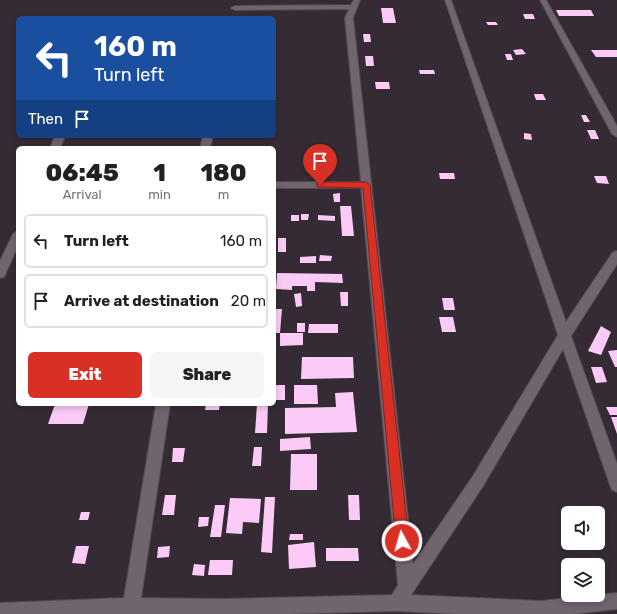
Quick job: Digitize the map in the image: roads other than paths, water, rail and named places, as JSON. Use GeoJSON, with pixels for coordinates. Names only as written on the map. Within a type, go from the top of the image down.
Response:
{"type":"FeatureCollection","features":[{"type":"Feature","properties":{"kind":"street"},"geometry":{"type":"LineString","coordinates":[[233,16],[236,0]]}},
{"type":"Feature","properties":{"kind":"street"},"geometry":{"type":"LineString","coordinates":[[448,0],[617,485]]}},
{"type":"Feature","properties":{"kind":"street"},"geometry":{"type":"LineString","coordinates":[[543,0],[617,134]]}},
{"type":"Feature","properties":{"kind":"street"},"geometry":{"type":"LineString","coordinates":[[235,8],[356,4],[349,18],[407,588]]}},
{"type":"Feature","properties":{"kind":"street"},"geometry":{"type":"LineString","coordinates":[[276,185],[366,185]]}},
{"type":"Feature","properties":{"kind":"street"},"geometry":{"type":"LineString","coordinates":[[0,274],[16,238]]}},
{"type":"Feature","properties":{"kind":"street"},"geometry":{"type":"LineString","coordinates":[[396,603],[478,481],[565,335],[617,255]]}},
{"type":"Feature","properties":{"kind":"street"},"geometry":{"type":"LineString","coordinates":[[131,606],[163,406]]}},
{"type":"Feature","properties":{"kind":"street"},"geometry":{"type":"LineString","coordinates":[[0,612],[131,606],[225,611],[396,603],[542,612],[617,601]]}}]}
